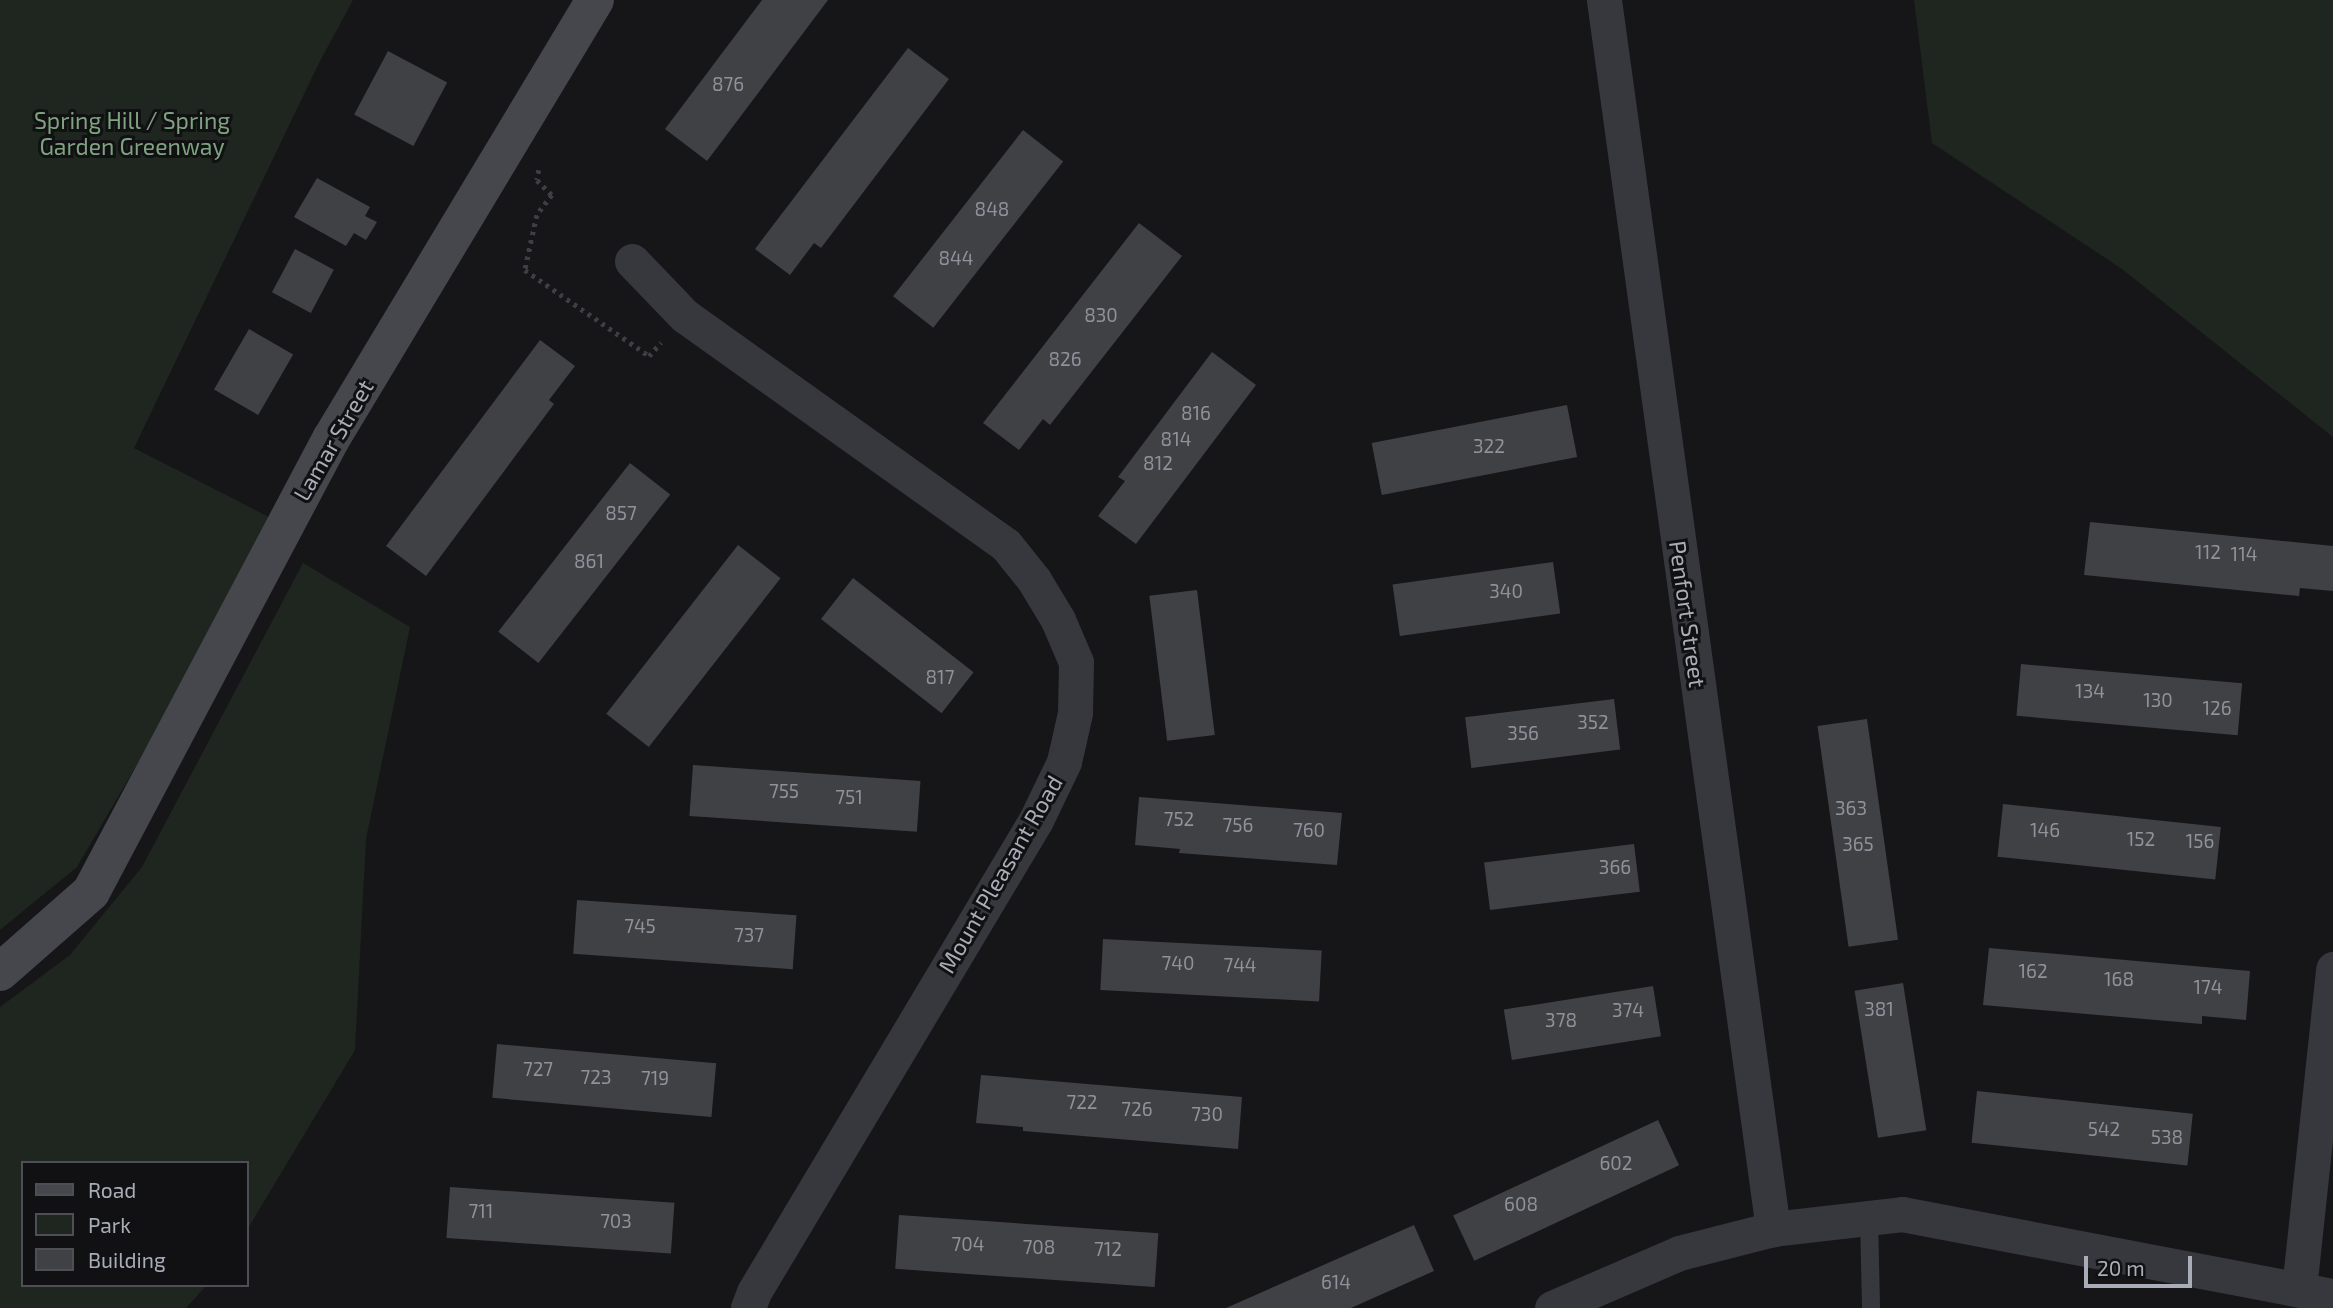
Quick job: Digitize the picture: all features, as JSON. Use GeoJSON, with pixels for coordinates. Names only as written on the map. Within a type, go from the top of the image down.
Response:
{"type":"FeatureCollection","features":[{"type":"Feature","properties":{"kind":"street","name":"Lamar Street"},"geometry":{"type":"LineString","coordinates":[[0,972],[91,892],[331,439],[595,0]]}},
{"type":"Feature","properties":{"kind":"street","name":"Penfort Street"},"geometry":{"type":"LineString","coordinates":[[1604,0],[1773,1229]]}},
{"type":"Feature","properties":{"kind":"street","name":"Mount Pleasant Road"},"geometry":{"type":"LineString","coordinates":[[632,261],[685,316],[1006,545],[1046,600],[1076,662],[1075,713],[1064,762],[1036,820],[754,1292],[748,1308]]}},
{"type":"Feature","properties":{"kind":"street"},"geometry":{"type":"LineString","coordinates":[[2299,1289],[2333,969]]}},
{"type":"Feature","properties":{"kind":"street"},"geometry":{"type":"LineString","coordinates":[[1552,1308],[1679,1254],[1773,1229],[1902,1214],[2333,1296]]}},
{"type":"Feature","properties":{"kind":"lane"},"geometry":{"type":"LineString","coordinates":[[1869,1218],[1871,1308]]}},
{"type":"Feature","properties":{"kind":"path"},"geometry":{"type":"LineString","coordinates":[[540,162],[537,180],[552,195],[537,215],[525,270],[649,356],[685,316]]}},
{"type":"Feature","properties":{"kind":"green space","name":"Spring Hill / Spring Garden Greenway"},"geometry":{"type":"Polygon","coordinates":[[[0,0],[353,0],[319,63],[134,448],[271,518],[139,761],[77,867],[0,930],[0,0]]]}},
{"type":"Feature","properties":{"kind":"green space"},"geometry":{"type":"Polygon","coordinates":[[[1914,0],[2333,0],[2333,437],[2122,269],[1932,143],[1914,0]]]}},
{"type":"Feature","properties":{"kind":"green space"},"geometry":{"type":"Polygon","coordinates":[[[303,563],[410,627],[366,839],[355,1050],[248,1228],[248,1161],[21,1161],[21,1287],[205,1287],[186,1308],[0,1308],[0,1007],[70,955],[142,867],[303,563]]]}},
{"type":"Feature","properties":{"kind":"building"},"geometry":{"type":"Polygon","coordinates":[[[762,0],[828,0],[707,161],[665,129],[762,0]]]}},
{"type":"Feature","properties":{"kind":"building"},"geometry":{"type":"Polygon","coordinates":[[[908,48],[949,79],[821,248],[814,243],[790,275],[755,249],[908,48]]]}},
{"type":"Feature","properties":{"kind":"building"},"geometry":{"type":"Polygon","coordinates":[[[388,51],[447,82],[413,146],[354,115],[388,51]]]}},
{"type":"Feature","properties":{"kind":"building"},"geometry":{"type":"Polygon","coordinates":[[[1023,130],[1063,161],[933,328],[893,296],[1023,130]]]}},
{"type":"Feature","properties":{"kind":"building"},"geometry":{"type":"Polygon","coordinates":[[[317,178],[370,207],[365,216],[377,222],[366,240],[354,233],[346,246],[294,217],[317,178]]]}},
{"type":"Feature","properties":{"kind":"building"},"geometry":{"type":"Polygon","coordinates":[[[1139,223],[1182,256],[1050,425],[1043,419],[1019,450],[983,423],[1139,223]]]}},
{"type":"Feature","properties":{"kind":"building"},"geometry":{"type":"Polygon","coordinates":[[[295,249],[334,270],[311,313],[272,292],[295,249]]]}},
{"type":"Feature","properties":{"kind":"building"},"geometry":{"type":"Polygon","coordinates":[[[249,329],[293,354],[258,415],[214,390],[249,329]]]}},
{"type":"Feature","properties":{"kind":"building"},"geometry":{"type":"Polygon","coordinates":[[[540,340],[575,366],[549,400],[554,404],[426,576],[386,546],[540,340]]]}},
{"type":"Feature","properties":{"kind":"building"},"geometry":{"type":"Polygon","coordinates":[[[1212,352],[1256,385],[1136,544],[1098,516],[1125,481],[1118,477],[1212,352]]]}},
{"type":"Feature","properties":{"kind":"building"},"geometry":{"type":"Polygon","coordinates":[[[1567,405],[1577,457],[1382,495],[1372,443],[1567,405]]]}},
{"type":"Feature","properties":{"kind":"building"},"geometry":{"type":"Polygon","coordinates":[[[630,463],[670,494],[538,663],[498,632],[630,463]]]}},
{"type":"Feature","properties":{"kind":"building"},"geometry":{"type":"Polygon","coordinates":[[[2090,522],[2333,546],[2333,591],[2300,588],[2299,596],[2084,575],[2090,522]]]}},
{"type":"Feature","properties":{"kind":"building"},"geometry":{"type":"Polygon","coordinates":[[[738,545],[781,578],[649,747],[606,714],[738,545]]]}},
{"type":"Feature","properties":{"kind":"building"},"geometry":{"type":"Polygon","coordinates":[[[1553,562],[1560,613],[1400,636],[1393,585],[1553,562]]]}},
{"type":"Feature","properties":{"kind":"building"},"geometry":{"type":"Polygon","coordinates":[[[853,578],[974,672],[942,713],[821,619],[853,578]]]}},
{"type":"Feature","properties":{"kind":"building"},"geometry":{"type":"Polygon","coordinates":[[[1197,590],[1215,735],[1167,741],[1149,596],[1197,590]]]}},
{"type":"Feature","properties":{"kind":"building"},"geometry":{"type":"Polygon","coordinates":[[[2021,664],[2242,683],[2238,735],[2016,716],[2021,664]]]}},
{"type":"Feature","properties":{"kind":"building"},"geometry":{"type":"Polygon","coordinates":[[[1614,699],[1620,750],[1471,768],[1465,717],[1614,699]]]}},
{"type":"Feature","properties":{"kind":"building"},"geometry":{"type":"Polygon","coordinates":[[[1867,719],[1898,940],[1849,947],[1817,726],[1867,719]]]}},
{"type":"Feature","properties":{"kind":"building"},"geometry":{"type":"Polygon","coordinates":[[[693,765],[920,781],[917,832],[689,816],[693,765]]]}},
{"type":"Feature","properties":{"kind":"building"},"geometry":{"type":"Polygon","coordinates":[[[1139,797],[1342,813],[1337,865],[1179,853],[1180,849],[1135,845],[1139,797]]]}},
{"type":"Feature","properties":{"kind":"building"},"geometry":{"type":"Polygon","coordinates":[[[2003,804],[2221,827],[2215,880],[1997,857],[2003,804]]]}},
{"type":"Feature","properties":{"kind":"building"},"geometry":{"type":"Polygon","coordinates":[[[1634,844],[1640,892],[1490,910],[1484,862],[1634,844]]]}},
{"type":"Feature","properties":{"kind":"building"},"geometry":{"type":"Polygon","coordinates":[[[577,900],[796,915],[793,969],[573,954],[577,900]]]}},
{"type":"Feature","properties":{"kind":"building"},"geometry":{"type":"Polygon","coordinates":[[[1103,939],[1322,950],[1319,1001],[1100,990],[1103,939]]]}},
{"type":"Feature","properties":{"kind":"building"},"geometry":{"type":"Polygon","coordinates":[[[1989,948],[2250,971],[2246,1020],[2202,1016],[2202,1024],[1983,1005],[1989,948]]]}},
{"type":"Feature","properties":{"kind":"building"},"geometry":{"type":"Polygon","coordinates":[[[1903,983],[1926,1130],[1878,1138],[1855,991],[1903,983]]]}},
{"type":"Feature","properties":{"kind":"building"},"geometry":{"type":"Polygon","coordinates":[[[1653,986],[1661,1036],[1512,1060],[1504,1010],[1653,986]]]}},
{"type":"Feature","properties":{"kind":"building"},"geometry":{"type":"Polygon","coordinates":[[[497,1044],[716,1063],[711,1117],[492,1098],[497,1044]]]}},
{"type":"Feature","properties":{"kind":"building"},"geometry":{"type":"Polygon","coordinates":[[[981,1075],[1242,1097],[1238,1149],[1023,1131],[1023,1127],[976,1123],[981,1075]]]}},
{"type":"Feature","properties":{"kind":"building"},"geometry":{"type":"Polygon","coordinates":[[[1977,1091],[2193,1114],[2187,1165],[1972,1143],[1977,1091]]]}},
{"type":"Feature","properties":{"kind":"building"},"geometry":{"type":"Polygon","coordinates":[[[1658,1120],[1679,1165],[1474,1261],[1453,1216],[1658,1120]]]}},
{"type":"Feature","properties":{"kind":"building"},"geometry":{"type":"Polygon","coordinates":[[[450,1187],[674,1203],[671,1254],[446,1238],[450,1187]]]}},
{"type":"Feature","properties":{"kind":"building"},"geometry":{"type":"Polygon","coordinates":[[[899,1215],[1158,1233],[1155,1287],[895,1269],[899,1215]]]}},
{"type":"Feature","properties":{"kind":"building"},"geometry":{"type":"Polygon","coordinates":[[[1414,1225],[1434,1271],[1351,1308],[1226,1308],[1414,1225]]]}}]}
